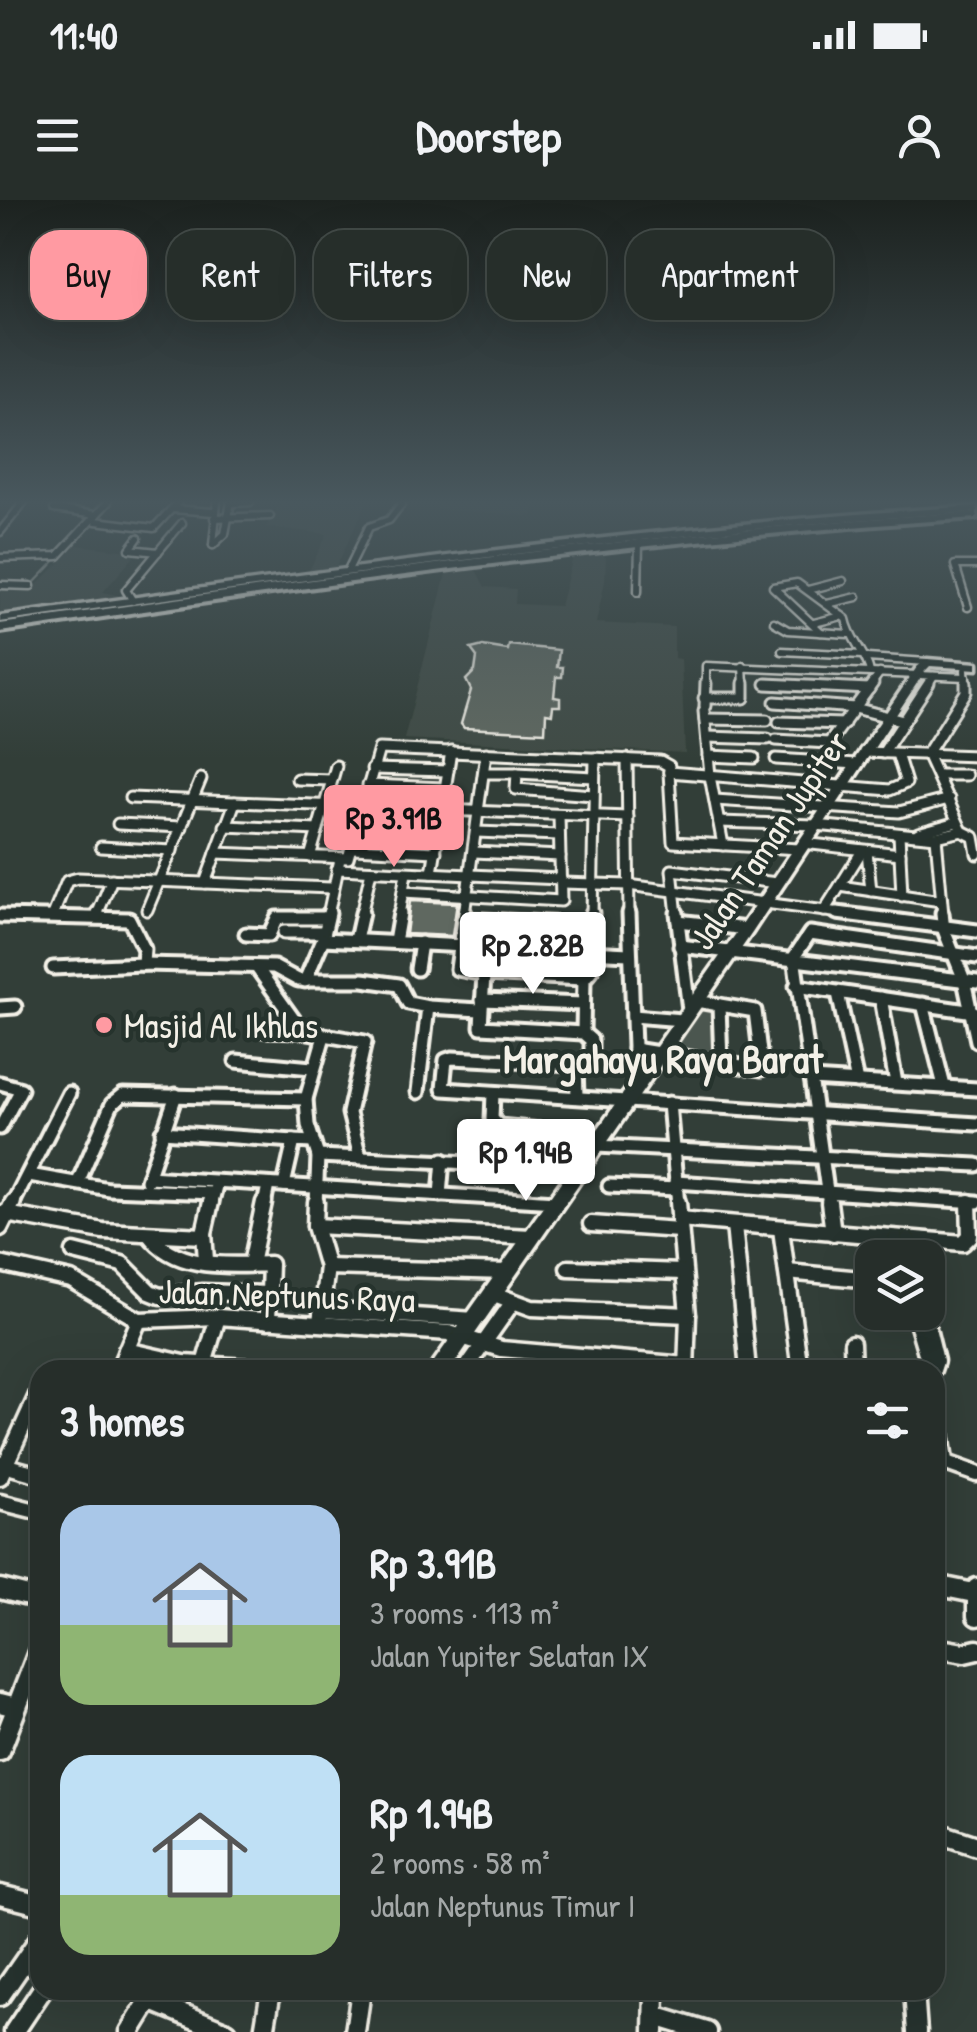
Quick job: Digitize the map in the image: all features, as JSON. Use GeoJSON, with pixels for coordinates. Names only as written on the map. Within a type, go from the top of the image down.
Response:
{"type":"FeatureCollection","features":[{"type":"Feature","properties":{"kind":"highway"},"geometry":{"type":"LineString","coordinates":[[0,625],[233,587]]}},
{"type":"Feature","properties":{"kind":"highway"},"geometry":{"type":"LineString","coordinates":[[0,625],[273,587]]}},
{"type":"Feature","properties":{"kind":"highway"},"geometry":{"type":"LineString","coordinates":[[122,613],[135,604]]}},
{"type":"Feature","properties":{"kind":"main road"},"geometry":{"type":"LineString","coordinates":[[135,604],[234,587]]}},
{"type":"Feature","properties":{"kind":"main road"},"geometry":{"type":"LineString","coordinates":[[0,625],[122,613],[301,587]]}},
{"type":"Feature","properties":{"kind":"main road"},"geometry":{"type":"LineString","coordinates":[[923,667],[970,669]]}},
{"type":"Feature","properties":{"kind":"main road","name":"Jalan Taman Jupiter"},"geometry":{"type":"LineString","coordinates":[[452,1360],[482,1339],[514,1302],[508,1272],[732,952],[860,758],[896,719],[923,667]]}},
{"type":"Feature","properties":{"kind":"street"},"geometry":{"type":"LineString","coordinates":[[128,587],[135,604]]}},
{"type":"Feature","properties":{"kind":"street"},"geometry":{"type":"LineString","coordinates":[[638,587],[638,592]]}},
{"type":"Feature","properties":{"kind":"street"},"geometry":{"type":"LineString","coordinates":[[774,587],[821,632]]}},
{"type":"Feature","properties":{"kind":"street"},"geometry":{"type":"LineString","coordinates":[[803,587],[842,616],[875,673]]}},
{"type":"Feature","properties":{"kind":"street"},"geometry":{"type":"LineString","coordinates":[[808,590],[818,587]]}},
{"type":"Feature","properties":{"kind":"street"},"geometry":{"type":"LineString","coordinates":[[962,587],[968,607]]}},
{"type":"Feature","properties":{"kind":"street"},"geometry":{"type":"LineString","coordinates":[[827,604],[857,597]]}},
{"type":"Feature","properties":{"kind":"street"},"geometry":{"type":"LineString","coordinates":[[814,622],[842,616]]}},
{"type":"Feature","properties":{"kind":"street"},"geometry":{"type":"LineString","coordinates":[[774,622],[786,630],[849,634]]}},
{"type":"Feature","properties":{"kind":"street"},"geometry":{"type":"LineString","coordinates":[[784,668],[786,630]]}},
{"type":"Feature","properties":{"kind":"street"},"geometry":{"type":"LineString","coordinates":[[785,650],[864,656],[923,667],[934,676]]}},
{"type":"Feature","properties":{"kind":"street"},"geometry":{"type":"LineString","coordinates":[[723,845],[710,776],[704,666],[875,673],[923,667]]}},
{"type":"Feature","properties":{"kind":"street"},"geometry":{"type":"LineString","coordinates":[[705,708],[744,698],[743,666]]}},
{"type":"Feature","properties":{"kind":"street"},"geometry":{"type":"LineString","coordinates":[[883,752],[896,719],[934,676],[970,669],[966,692],[927,754]]}},
{"type":"Feature","properties":{"kind":"street"},"geometry":{"type":"LineString","coordinates":[[707,737],[827,743],[869,688],[875,673]]}},
{"type":"Feature","properties":{"kind":"street"},"geometry":{"type":"LineString","coordinates":[[766,684],[869,688]]}},
{"type":"Feature","properties":{"kind":"street"},"geometry":{"type":"LineString","coordinates":[[775,702],[855,708],[896,719]]}},
{"type":"Feature","properties":{"kind":"street"},"geometry":{"type":"LineString","coordinates":[[705,708],[740,720],[766,720]]}},
{"type":"Feature","properties":{"kind":"street"},"geometry":{"type":"LineString","coordinates":[[740,720],[742,739]]}},
{"type":"Feature","properties":{"kind":"street"},"geometry":{"type":"LineString","coordinates":[[779,722],[844,724]]}},
{"type":"Feature","properties":{"kind":"street"},"geometry":{"type":"LineString","coordinates":[[942,728],[952,755]]}},
{"type":"Feature","properties":{"kind":"street"},"geometry":{"type":"LineString","coordinates":[[305,981],[322,935],[338,864],[348,858],[353,848],[379,749],[660,761],[668,766],[669,772],[673,842],[900,854]]}},
{"type":"Feature","properties":{"kind":"street"},"geometry":{"type":"LineString","coordinates":[[432,874],[451,751]]}},
{"type":"Feature","properties":{"kind":"street"},"geometry":{"type":"LineString","coordinates":[[776,759],[860,758],[883,752],[977,756]]}},
{"type":"Feature","properties":{"kind":"street"},"geometry":{"type":"LineString","coordinates":[[486,753],[459,972],[584,979],[590,975],[594,758]]}},
{"type":"Feature","properties":{"kind":"street"},"geometry":{"type":"LineString","coordinates":[[669,772],[884,790],[906,783],[897,754]]}},
{"type":"Feature","properties":{"kind":"street"},"geometry":{"type":"LineString","coordinates":[[927,754],[959,826],[974,836],[977,854]]}},
{"type":"Feature","properties":{"kind":"street"},"geometry":{"type":"LineString","coordinates":[[708,756],[754,758]]}},
{"type":"Feature","properties":{"kind":"street"},"geometry":{"type":"LineString","coordinates":[[627,760],[629,954],[636,1087]]}},
{"type":"Feature","properties":{"kind":"street"},"geometry":{"type":"LineString","coordinates":[[310,857],[336,766]]}},
{"type":"Feature","properties":{"kind":"street"},"geometry":{"type":"LineString","coordinates":[[372,769],[448,771]]}},
{"type":"Feature","properties":{"kind":"street"},"geometry":{"type":"LineString","coordinates":[[484,772],[594,777]]}},
{"type":"Feature","properties":{"kind":"street"},"geometry":{"type":"LineString","coordinates":[[517,773],[518,790],[593,794]]}},
{"type":"Feature","properties":{"kind":"street"},"geometry":{"type":"LineString","coordinates":[[937,774],[966,775]]}},
{"type":"Feature","properties":{"kind":"street"},"geometry":{"type":"LineString","coordinates":[[297,778],[332,780]]}},
{"type":"Feature","properties":{"kind":"street"},"geometry":{"type":"LineString","coordinates":[[741,778],[742,801]]}},
{"type":"Feature","properties":{"kind":"street"},"geometry":{"type":"LineString","coordinates":[[148,910],[201,779]]}},
{"type":"Feature","properties":{"kind":"street"},"geometry":{"type":"LineString","coordinates":[[368,785],[446,788]]}},
{"type":"Feature","properties":{"kind":"street"},"geometry":{"type":"LineString","coordinates":[[130,798],[628,816]]}},
{"type":"Feature","properties":{"kind":"street"},"geometry":{"type":"LineString","coordinates":[[715,800],[829,804],[899,812],[948,799]]}},
{"type":"Feature","properties":{"kind":"street"},"geometry":{"type":"LineString","coordinates":[[205,883],[235,802]]}},
{"type":"Feature","properties":{"kind":"street"},"geometry":{"type":"LineString","coordinates":[[558,814],[560,925]]}},
{"type":"Feature","properties":{"kind":"street"},"geometry":{"type":"LineString","coordinates":[[719,822],[816,825],[936,837],[959,826]]}},
{"type":"Feature","properties":{"kind":"street"},"geometry":{"type":"LineString","coordinates":[[118,824],[182,826]]}},
{"type":"Feature","properties":{"kind":"street"},"geometry":{"type":"LineString","coordinates":[[225,826],[318,830]]}},
{"type":"Feature","properties":{"kind":"street"},"geometry":{"type":"LineString","coordinates":[[912,835],[959,826]]}},
{"type":"Feature","properties":{"kind":"street"},"geometry":{"type":"LineString","coordinates":[[358,828],[439,832]]}},
{"type":"Feature","properties":{"kind":"street"},"geometry":{"type":"LineString","coordinates":[[476,832],[559,835]]}},
{"type":"Feature","properties":{"kind":"street"},"geometry":{"type":"LineString","coordinates":[[899,834],[902,896]]}},
{"type":"Feature","properties":{"kind":"street"},"geometry":{"type":"LineString","coordinates":[[936,837],[944,926],[964,980],[977,1041]]}},
{"type":"Feature","properties":{"kind":"street"},"geometry":{"type":"LineString","coordinates":[[101,847],[172,850]]}},
{"type":"Feature","properties":{"kind":"street"},"geometry":{"type":"LineString","coordinates":[[353,848],[436,852]]}},
{"type":"Feature","properties":{"kind":"street"},"geometry":{"type":"LineString","coordinates":[[824,912],[864,851]]}},
{"type":"Feature","properties":{"kind":"street"},"geometry":{"type":"LineString","coordinates":[[864,851],[871,892]]}},
{"type":"Feature","properties":{"kind":"street"},"geometry":{"type":"LineString","coordinates":[[474,852],[560,856]]}},
{"type":"Feature","properties":{"kind":"street"},"geometry":{"type":"LineString","coordinates":[[216,853],[310,857],[372,871],[628,887],[977,930]]}},
{"type":"Feature","properties":{"kind":"street"},"geometry":{"type":"LineString","coordinates":[[689,1010],[675,868],[778,883]]}},
{"type":"Feature","properties":{"kind":"street"},"geometry":{"type":"LineString","coordinates":[[356,940],[372,871]]}},
{"type":"Feature","properties":{"kind":"street"},"geometry":{"type":"LineString","coordinates":[[395,942],[406,873]]}},
{"type":"Feature","properties":{"kind":"street"},"geometry":{"type":"LineString","coordinates":[[52,916],[67,881],[112,878],[331,888]]}},
{"type":"Feature","properties":{"kind":"street"},"geometry":{"type":"LineString","coordinates":[[96,917],[112,878]]}},
{"type":"Feature","properties":{"kind":"street"},"geometry":{"type":"LineString","coordinates":[[840,886],[942,901]]}},
{"type":"Feature","properties":{"kind":"street"},"geometry":{"type":"LineString","coordinates":[[403,892],[561,900]]}},
{"type":"Feature","properties":{"kind":"street"},"geometry":{"type":"LineString","coordinates":[[0,916],[128,919],[144,949],[144,964]]}},
{"type":"Feature","properties":{"kind":"street"},"geometry":{"type":"LineString","coordinates":[[246,934],[270,934],[277,918],[324,918]]}},
{"type":"Feature","properties":{"kind":"street"},"geometry":{"type":"LineString","coordinates":[[463,920],[590,925]]}},
{"type":"Feature","properties":{"kind":"street"},"geometry":{"type":"LineString","coordinates":[[678,920],[747,929]]}},
{"type":"Feature","properties":{"kind":"street"},"geometry":{"type":"LineString","coordinates":[[284,932],[356,940],[629,954]]}},
{"type":"Feature","properties":{"kind":"street"},"geometry":{"type":"LineString","coordinates":[[833,1233],[794,958],[810,933],[977,957]]}},
{"type":"Feature","properties":{"kind":"street"},"geometry":{"type":"LineString","coordinates":[[418,969],[421,943]]}},
{"type":"Feature","properties":{"kind":"street"},"geometry":{"type":"LineString","coordinates":[[680,946],[977,982]]}},
{"type":"Feature","properties":{"kind":"street"},"geometry":{"type":"LineString","coordinates":[[53,968],[144,964],[274,967],[305,981],[362,980],[399,985],[408,1003],[428,1007],[582,1004]]}},
{"type":"Feature","properties":{"kind":"street"},"geometry":{"type":"LineString","coordinates":[[257,968],[302,1031]]}},
{"type":"Feature","properties":{"kind":"street"},"geometry":{"type":"LineString","coordinates":[[484,974],[478,1023],[485,1028],[583,1033],[591,1040],[591,1066]]}},
{"type":"Feature","properties":{"kind":"street"},"geometry":{"type":"LineString","coordinates":[[583,1033],[584,979]]}},
{"type":"Feature","properties":{"kind":"street"},"geometry":{"type":"LineString","coordinates":[[796,986],[973,1012]]}},
{"type":"Feature","properties":{"kind":"street"},"geometry":{"type":"LineString","coordinates":[[838,993],[858,1082]]}},
{"type":"Feature","properties":{"kind":"street"},"geometry":{"type":"LineString","coordinates":[[881,998],[896,1084]]}},
{"type":"Feature","properties":{"kind":"street"},"geometry":{"type":"LineString","coordinates":[[924,1004],[944,1086]]}},
{"type":"Feature","properties":{"kind":"street"},"geometry":{"type":"LineString","coordinates":[[633,1016],[719,1005],[755,1011],[763,1064],[758,1071],[664,1045],[634,1049]]}},
{"type":"Feature","properties":{"kind":"street"},"geometry":{"type":"LineString","coordinates":[[719,1005],[720,1063]]}},
{"type":"Feature","properties":{"kind":"street"},"geometry":{"type":"LineString","coordinates":[[0,1008],[15,1007]]}},
{"type":"Feature","properties":{"kind":"street"},"geometry":{"type":"LineString","coordinates":[[418,1092],[428,1007]]}},
{"type":"Feature","properties":{"kind":"street"},"geometry":{"type":"LineString","coordinates":[[263,1030],[302,1031],[365,1042],[349,1113],[360,1158]]}},
{"type":"Feature","properties":{"kind":"street"},"geometry":{"type":"LineString","coordinates":[[320,1316],[327,1266],[315,1226],[320,1188],[318,1156],[306,1099],[324,1036]]}},
{"type":"Feature","properties":{"kind":"street"},"geometry":{"type":"LineString","coordinates":[[636,1087],[577,1098],[445,1090],[446,1060],[591,1066],[636,1087],[666,1103],[977,1124]]}},
{"type":"Feature","properties":{"kind":"street"},"geometry":{"type":"LineString","coordinates":[[236,1061],[312,1068]]}},
{"type":"Feature","properties":{"kind":"street"},"geometry":{"type":"LineString","coordinates":[[576,1065],[577,1098]]}},
{"type":"Feature","properties":{"kind":"street"},"geometry":{"type":"LineString","coordinates":[[811,1079],[977,1088]]}},
{"type":"Feature","properties":{"kind":"street"},"geometry":{"type":"LineString","coordinates":[[0,1083],[21,1089],[0,1128]]}},
{"type":"Feature","properties":{"kind":"street"},"geometry":{"type":"LineString","coordinates":[[69,1094],[30,1176],[2,1219],[80,1229],[204,1236]]}},
{"type":"Feature","properties":{"kind":"street"},"geometry":{"type":"LineString","coordinates":[[78,1182],[117,1099],[129,1094],[306,1099]]}},
{"type":"Feature","properties":{"kind":"street"},"geometry":{"type":"LineString","coordinates":[[493,1094],[492,1119],[500,1126],[600,1141],[672,1149],[977,1165]]}},
{"type":"Feature","properties":{"kind":"street"},"geometry":{"type":"LineString","coordinates":[[147,1183],[176,1095]]}},
{"type":"Feature","properties":{"kind":"street"},"geometry":{"type":"LineString","coordinates":[[666,1103],[688,1314],[686,1360]]}},
{"type":"Feature","properties":{"kind":"street"},"geometry":{"type":"LineString","coordinates":[[162,1132],[312,1142]]}},
{"type":"Feature","properties":{"kind":"street"},"geometry":{"type":"LineString","coordinates":[[284,1185],[294,1141]]}},
{"type":"Feature","properties":{"kind":"street"},"geometry":{"type":"LineString","coordinates":[[318,1156],[579,1168]]}},
{"type":"Feature","properties":{"kind":"street"},"geometry":{"type":"LineString","coordinates":[[440,1195],[444,1160]]}},
{"type":"Feature","properties":{"kind":"street"},"geometry":{"type":"LineString","coordinates":[[30,1176],[109,1189],[147,1183],[215,1187],[284,1185],[556,1202]]}},
{"type":"Feature","properties":{"kind":"street"},"geometry":{"type":"LineString","coordinates":[[251,1264],[268,1185]]}},
{"type":"Feature","properties":{"kind":"street"},"geometry":{"type":"LineString","coordinates":[[591,1224],[734,1225],[967,1242],[973,1202],[828,1190],[609,1186]]}},
{"type":"Feature","properties":{"kind":"street"},"geometry":{"type":"LineString","coordinates":[[206,1260],[202,1255],[204,1236],[215,1187]]}},
{"type":"Feature","properties":{"kind":"street"},"geometry":{"type":"LineString","coordinates":[[734,1225],[747,1360]]}},
{"type":"Feature","properties":{"kind":"street"},"geometry":{"type":"LineString","coordinates":[[315,1226],[532,1237]]}},
{"type":"Feature","properties":{"kind":"street"},"geometry":{"type":"LineString","coordinates":[[781,1229],[799,1360]]}},
{"type":"Feature","properties":{"kind":"street"},"geometry":{"type":"LineString","coordinates":[[149,1234],[162,1251],[180,1258],[218,1265],[270,1264]]}},
{"type":"Feature","properties":{"kind":"street"},"geometry":{"type":"LineString","coordinates":[[258,1236],[270,1264],[268,1321]]}},
{"type":"Feature","properties":{"kind":"street"},"geometry":{"type":"LineString","coordinates":[[74,1252],[122,1264],[150,1292],[160,1296],[203,1292],[271,1294]]}},
{"type":"Feature","properties":{"kind":"street","name":"Jalan Neptunus Raya"},"geometry":{"type":"LineString","coordinates":[[0,1264],[71,1280],[139,1320],[218,1317],[268,1321],[320,1316],[482,1339],[559,1360]]}},
{"type":"Feature","properties":{"kind":"street"},"geometry":{"type":"LineString","coordinates":[[327,1266],[508,1272]]}},
{"type":"Feature","properties":{"kind":"street"},"geometry":{"type":"LineString","coordinates":[[568,1268],[682,1272]]}},
{"type":"Feature","properties":{"kind":"street"},"geometry":{"type":"LineString","coordinates":[[787,1272],[855,1278]]}},
{"type":"Feature","properties":{"kind":"street"},"geometry":{"type":"LineString","coordinates":[[514,1302],[688,1314]]}},
{"type":"Feature","properties":{"kind":"street"},"geometry":{"type":"LineString","coordinates":[[205,1360],[218,1317]]}},
{"type":"Feature","properties":{"kind":"street"},"geometry":{"type":"LineString","coordinates":[[122,1360],[139,1320]]}},
{"type":"Feature","properties":{"kind":"street"},"geometry":{"type":"LineString","coordinates":[[923,1330],[930,1360]]}},
{"type":"Feature","properties":{"kind":"street"},"geometry":{"type":"LineString","coordinates":[[470,1360],[482,1339]]}},
{"type":"Feature","properties":{"kind":"street"},"geometry":{"type":"LineString","coordinates":[[852,1343],[853,1360]]}},
{"type":"Feature","properties":{"kind":"street"},"geometry":{"type":"LineString","coordinates":[[126,1350],[162,1360]]}},
{"type":"Feature","properties":{"kind":"street"},"geometry":{"type":"LineString","coordinates":[[30,1410],[2,1469],[30,1473]]}},
{"type":"Feature","properties":{"kind":"street"},"geometry":{"type":"LineString","coordinates":[[945,1462],[977,1474]]}},
{"type":"Feature","properties":{"kind":"street"},"geometry":{"type":"LineString","coordinates":[[0,1502],[30,1510]]}},
{"type":"Feature","properties":{"kind":"street"},"geometry":{"type":"LineString","coordinates":[[945,1586],[976,1590],[977,1616]]}},
{"type":"Feature","properties":{"kind":"street"},"geometry":{"type":"LineString","coordinates":[[0,1589],[30,1596]]}},
{"type":"Feature","properties":{"kind":"street"},"geometry":{"type":"LineString","coordinates":[[945,1650],[964,1653],[977,1650]]}},
{"type":"Feature","properties":{"kind":"street"},"geometry":{"type":"LineString","coordinates":[[0,1751],[8,1705],[30,1665]]}},
{"type":"Feature","properties":{"kind":"street"},"geometry":{"type":"LineString","coordinates":[[945,1835],[977,1846]]}},
{"type":"Feature","properties":{"kind":"street"},"geometry":{"type":"LineString","coordinates":[[0,1895],[30,1897]]}},
{"type":"Feature","properties":{"kind":"street"},"geometry":{"type":"LineString","coordinates":[[0,1996],[30,1952]]}},
{"type":"Feature","properties":{"kind":"street"},"geometry":{"type":"LineString","coordinates":[[14,2032],[35,2000]]}},
{"type":"Feature","properties":{"kind":"street"},"geometry":{"type":"LineString","coordinates":[[130,2032],[149,2000]]}},
{"type":"Feature","properties":{"kind":"street"},"geometry":{"type":"LineString","coordinates":[[162,2000],[227,2032]]}},
{"type":"Feature","properties":{"kind":"street"},"geometry":{"type":"LineString","coordinates":[[264,2032],[270,2000]]}},
{"type":"Feature","properties":{"kind":"street"},"geometry":{"type":"LineString","coordinates":[[355,2032],[360,2000]]}},
{"type":"Feature","properties":{"kind":"street"},"geometry":{"type":"LineString","coordinates":[[915,2000],[917,2032]]}},
{"type":"Feature","properties":{"kind":"street"},"geometry":{"type":"LineString","coordinates":[[654,2024],[706,2032]]}},
{"type":"Feature","properties":{"kind":"shaded area"},"geometry":{"type":"Polygon","coordinates":[[[0,587],[107,587],[103,592],[125,597],[0,616],[0,587]]]}},
{"type":"Feature","properties":{"kind":"shaded area"},"geometry":{"type":"Polygon","coordinates":[[[443,587],[516,589],[515,604],[560,606],[565,587],[604,587],[596,623],[674,627],[674,658],[681,659],[685,753],[404,739],[443,587]]]}},
{"type":"Feature","properties":{"kind":"shaded area"},"geometry":{"type":"Polygon","coordinates":[[[698,1004],[714,1007],[716,1057],[679,1052],[672,1042],[698,1004]]]}},
{"type":"Feature","properties":{"kind":"building"},"geometry":{"type":"Polygon","coordinates":[[[509,645],[559,650],[557,667],[563,667],[562,677],[556,677],[554,697],[560,698],[560,706],[553,706],[552,714],[546,713],[545,732],[464,728],[461,724],[471,690],[466,680],[475,671],[477,657],[471,649],[483,646],[508,650],[509,645]]]}},
{"type":"Feature","properties":{"kind":"building"},"geometry":{"type":"Polygon","coordinates":[[[410,901],[457,903],[452,936],[406,934],[410,901]]]}},
{"type":"Feature","properties":{"kind":"place","name":"Masjid Al Ikhlas"},"geometry":{"type":"Point","coordinates":[104,1025]}},
{"type":"Feature","properties":{"kind":"district","name":"Margahayu Raya Barat"},"geometry":{"type":"Point","coordinates":[663,1058]}}]}
